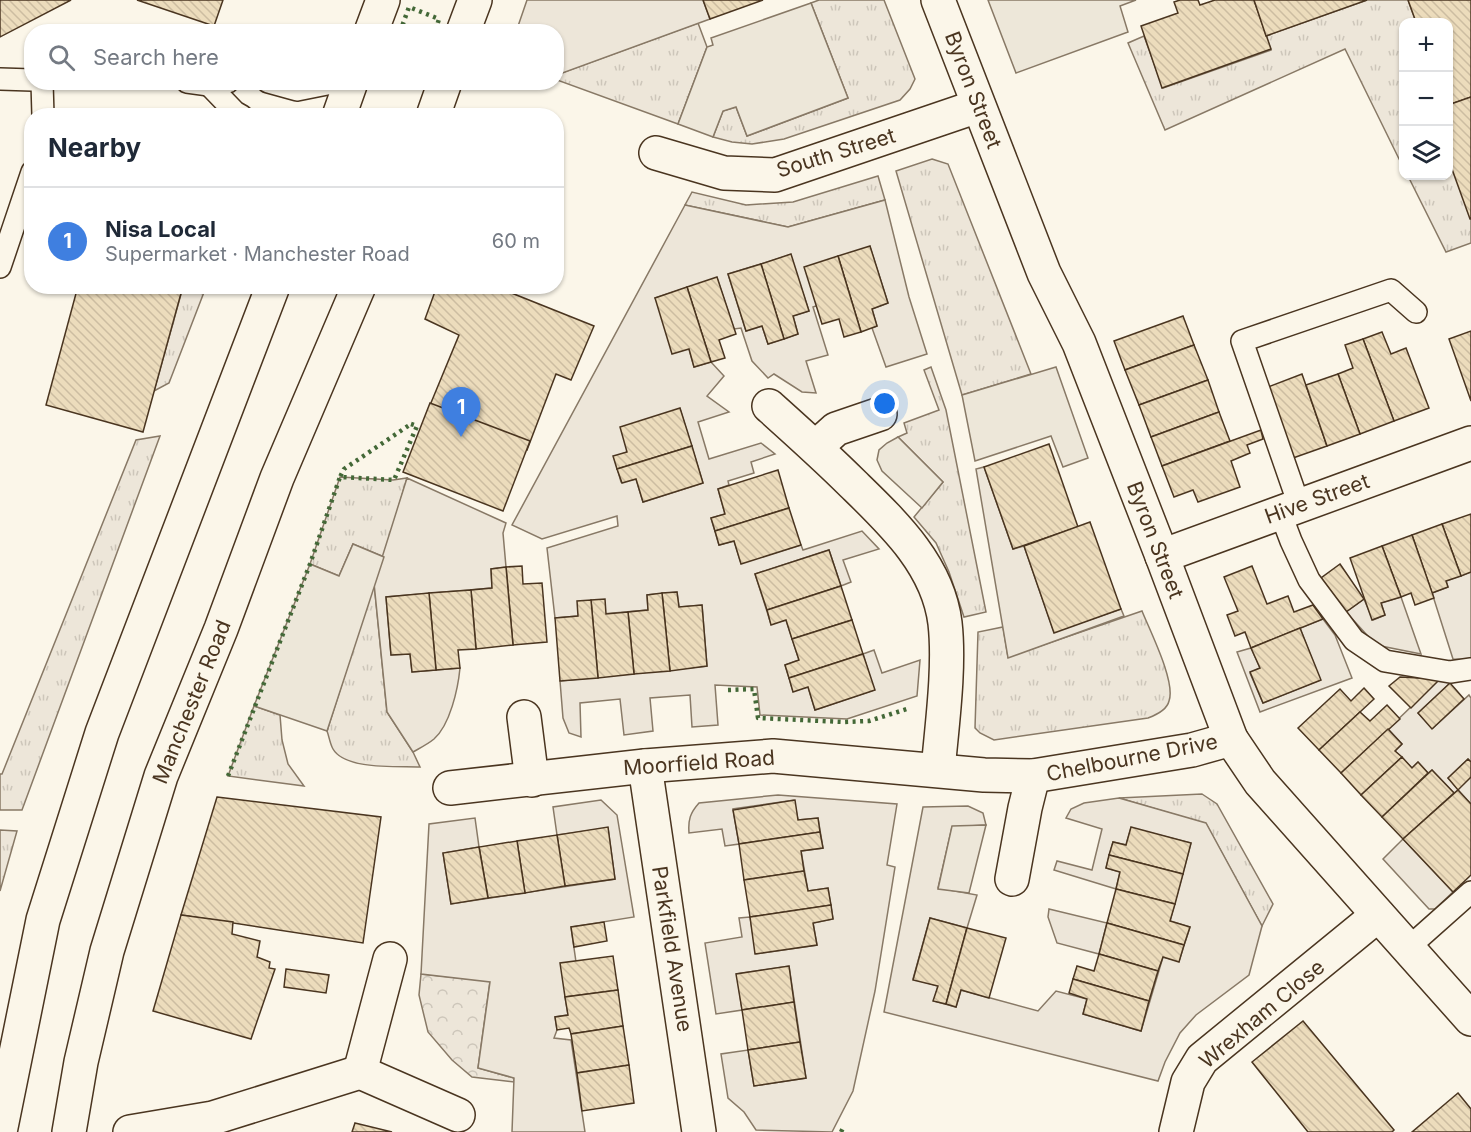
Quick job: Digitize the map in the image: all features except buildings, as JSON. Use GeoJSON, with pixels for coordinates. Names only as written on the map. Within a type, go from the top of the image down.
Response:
{"type":"FeatureCollection","features":[{"type":"Feature","properties":{"kind":"main road"},"geometry":{"type":"LineString","coordinates":[[374,24],[383,0]]}},
{"type":"Feature","properties":{"kind":"main road"},"geometry":{"type":"LineString","coordinates":[[466,24],[475,0]]}},
{"type":"Feature","properties":{"kind":"main road","name":"Byron Street"},"geometry":{"type":"LineString","coordinates":[[938,0],[1044,273],[1079,343],[1231,739],[1260,782],[1471,1019]]}},
{"type":"Feature","properties":{"kind":"main road"},"geometry":{"type":"LineString","coordinates":[[342,108],[348,90]]}},
{"type":"Feature","properties":{"kind":"main road"},"geometry":{"type":"LineString","coordinates":[[436,108],[442,90]]}},
{"type":"Feature","properties":{"kind":"main road","name":"South Street"},"geometry":{"type":"LineString","coordinates":[[656,153],[724,173],[775,175],[978,106]]}},
{"type":"Feature","properties":{"kind":"main road"},"geometry":{"type":"LineString","coordinates":[[0,1132],[43,920],[102,733],[270,294]]}},
{"type":"Feature","properties":{"kind":"main road","name":"Manchester Road"},"geometry":{"type":"LineString","coordinates":[[69,1132],[81,1062],[107,951],[161,776],[221,629],[277,477],[356,294]]}},
{"type":"Feature","properties":{"kind":"main road"},"geometry":{"type":"LineString","coordinates":[[769,406],[816,447],[911,544],[938,592],[945,622],[946,655],[938,770]]}},
{"type":"Feature","properties":{"kind":"main road"},"geometry":{"type":"LineString","coordinates":[[816,447],[836,429],[880,414]]}},
{"type":"Feature","properties":{"kind":"main road","name":"Hive Street"},"geometry":{"type":"LineString","coordinates":[[1162,556],[1471,442]]}},
{"type":"Feature","properties":{"kind":"main road"},"geometry":{"type":"LineString","coordinates":[[525,717],[532,780]]}},
{"type":"Feature","properties":{"kind":"main road","name":"Chelbourne Drive"},"geometry":{"type":"LineString","coordinates":[[938,770],[984,775],[1033,776],[1192,750],[1231,739]]}},
{"type":"Feature","properties":{"kind":"main road","name":"Moorfield Road"},"geometry":{"type":"LineString","coordinates":[[450,788],[645,766],[773,756],[938,770]]}},
{"type":"Feature","properties":{"kind":"main road","name":"Parkfield Avenue"},"geometry":{"type":"LineString","coordinates":[[645,766],[699,1132]]}},
{"type":"Feature","properties":{"kind":"main road","name":"Chelbourne Drive"},"geometry":{"type":"LineString","coordinates":[[1012,879],[1033,776]]}},
{"type":"Feature","properties":{"kind":"main road","name":"Wrexham Close"},"geometry":{"type":"LineString","coordinates":[[1176,1132],[1188,1082],[1202,1059],[1378,915]]}},
{"type":"Feature","properties":{"kind":"main road"},"geometry":{"type":"LineString","coordinates":[[360,1072],[390,959]]}},
{"type":"Feature","properties":{"kind":"main road"},"geometry":{"type":"LineString","coordinates":[[130,1132],[213,1118],[360,1072],[458,1115]]}},
{"type":"Feature","properties":{"kind":"lane"},"geometry":{"type":"LineString","coordinates":[[0,79],[24,80]]}},
{"type":"Feature","properties":{"kind":"lane"},"geometry":{"type":"LineString","coordinates":[[42,90],[43,108]]}},
{"type":"Feature","properties":{"kind":"lane"},"geometry":{"type":"LineString","coordinates":[[222,90],[233,108]]}},
{"type":"Feature","properties":{"kind":"lane"},"geometry":{"type":"LineString","coordinates":[[0,267],[24,196]]}},
{"type":"Feature","properties":{"kind":"lane"},"geometry":{"type":"LineString","coordinates":[[1416,312],[1391,290],[1242,341],[1309,580],[1354,640],[1384,660],[1450,672],[1471,669]]}},
{"type":"Feature","properties":{"kind":"lane"},"geometry":{"type":"LineString","coordinates":[[1408,948],[1471,892]]}},
{"type":"Feature","properties":{"kind":"green space"},"geometry":{"type":"Polygon","coordinates":[[[527,0],[703,0],[710,19],[564,72],[564,24],[519,24],[527,0]]]}},
{"type":"Feature","properties":{"kind":"green space"},"geometry":{"type":"Polygon","coordinates":[[[819,0],[884,0],[915,79],[910,89],[900,100],[784,139],[752,144],[713,137],[723,111],[736,107],[747,136],[848,98],[811,3],[819,0]]]}},
{"type":"Feature","properties":{"kind":"green space"},"geometry":{"type":"Polygon","coordinates":[[[1367,0],[1408,0],[1415,18],[1399,18],[1399,159],[1345,49],[1165,130],[1128,43],[1144,36],[1163,88],[1271,50],[1266,36],[1367,0]]]}},
{"type":"Feature","properties":{"kind":"green space"},"geometry":{"type":"Polygon","coordinates":[[[698,23],[707,47],[678,124],[564,83],[564,72],[698,23]]]}},
{"type":"Feature","properties":{"kind":"green space"},"geometry":{"type":"Polygon","coordinates":[[[932,159],[948,164],[1031,374],[962,395],[896,171],[932,159]]]}},
{"type":"Feature","properties":{"kind":"green space"},"geometry":{"type":"Polygon","coordinates":[[[1453,169],[1471,219],[1471,243],[1446,252],[1410,180],[1453,180],[1453,169]]]}},
{"type":"Feature","properties":{"kind":"green space"},"geometry":{"type":"Polygon","coordinates":[[[878,176],[885,200],[788,227],[685,205],[692,192],[746,205],[793,202],[878,176]]]}},
{"type":"Feature","properties":{"kind":"green space"},"geometry":{"type":"Polygon","coordinates":[[[885,200],[909,297],[927,354],[886,367],[872,328],[877,326],[872,309],[888,303],[870,247],[813,307],[828,355],[806,361],[816,393],[802,392],[774,374],[768,378],[752,361],[741,328],[734,329],[717,278],[655,298],[689,349],[694,367],[711,362],[724,376],[707,396],[729,412],[698,422],[709,459],[761,443],[775,454],[751,462],[754,473],[728,481],[729,485],[718,489],[725,514],[711,518],[719,545],[734,541],[741,563],[801,545],[803,550],[862,531],[879,549],[843,560],[851,582],[841,586],[829,550],[755,574],[771,624],[786,620],[799,660],[785,665],[793,691],[808,687],[815,710],[874,690],[863,654],[874,650],[882,673],[920,660],[917,696],[847,719],[760,715],[757,687],[715,685],[718,725],[692,727],[690,695],[650,698],[653,731],[624,735],[620,699],[580,703],[581,737],[569,733],[563,718],[560,681],[707,666],[702,605],[679,607],[677,592],[647,595],[648,610],[555,618],[547,548],[618,526],[617,516],[542,539],[512,525],[685,205],[788,227],[885,200]],[[790,255],[728,274],[746,331],[762,326],[768,344],[798,334],[793,316],[809,311],[790,255]],[[680,409],[627,452],[614,457],[621,482],[636,479],[643,502],[703,483],[680,409]]]}},
{"type":"Feature","properties":{"kind":"green space"},"geometry":{"type":"Polygon","coordinates":[[[181,294],[203,294],[169,383],[154,391],[181,294]]]}},
{"type":"Feature","properties":{"kind":"green space"},"geometry":{"type":"Polygon","coordinates":[[[931,367],[946,410],[986,612],[964,617],[949,572],[936,543],[914,517],[943,482],[898,437],[907,433],[904,423],[939,410],[924,370],[931,367]]]}},
{"type":"Feature","properties":{"kind":"green space"},"geometry":{"type":"Polygon","coordinates":[[[160,436],[22,810],[0,810],[0,774],[2,774],[136,440],[160,436]]]}},
{"type":"Feature","properties":{"kind":"green space"},"geometry":{"type":"Polygon","coordinates":[[[984,467],[1013,549],[1024,546],[1054,632],[1121,609],[1124,616],[1008,658],[976,469],[984,467]]]}},
{"type":"Feature","properties":{"kind":"green space"},"geometry":{"type":"Polygon","coordinates":[[[340,477],[393,480],[407,478],[384,557],[353,544],[339,576],[310,564],[340,477]]]}},
{"type":"Feature","properties":{"kind":"green space"},"geometry":{"type":"Polygon","coordinates":[[[407,478],[506,523],[503,533],[506,567],[491,569],[492,588],[386,597],[391,655],[410,654],[412,672],[460,668],[455,696],[445,725],[434,739],[413,752],[387,712],[374,583],[407,478]]]}},
{"type":"Feature","properties":{"kind":"green space"},"geometry":{"type":"Polygon","coordinates":[[[1471,572],[1471,660],[1453,659],[1432,593],[1448,587],[1446,581],[1471,572]]]}},
{"type":"Feature","properties":{"kind":"green space"},"geometry":{"type":"Polygon","coordinates":[[[374,583],[387,712],[420,767],[372,766],[348,761],[333,749],[327,731],[374,583]]]}},
{"type":"Feature","properties":{"kind":"green space"},"geometry":{"type":"Polygon","coordinates":[[[1401,597],[1421,654],[1376,645],[1346,612],[1364,599],[1373,620],[1385,615],[1381,603],[1401,597]]]}},
{"type":"Feature","properties":{"kind":"green space"},"geometry":{"type":"Polygon","coordinates":[[[1142,611],[1166,669],[1169,682],[1169,701],[1161,712],[1148,718],[994,740],[975,728],[978,632],[1003,627],[1008,657],[1142,611]]]}},
{"type":"Feature","properties":{"kind":"green space"},"geometry":{"type":"Polygon","coordinates":[[[1323,619],[1335,635],[1352,678],[1260,712],[1237,652],[1251,648],[1260,668],[1250,673],[1263,703],[1320,680],[1300,628],[1323,619]]]}},
{"type":"Feature","properties":{"kind":"green space"},"geometry":{"type":"Polygon","coordinates":[[[1440,679],[1450,683],[1418,713],[1433,728],[1469,695],[1471,698],[1471,762],[1468,759],[1448,778],[1458,789],[1471,777],[1471,804],[1458,790],[1454,793],[1432,770],[1428,773],[1418,762],[1412,768],[1395,751],[1402,744],[1388,729],[1440,679]]]}},
{"type":"Feature","properties":{"kind":"green space"},"geometry":{"type":"Polygon","coordinates":[[[254,706],[280,715],[282,740],[288,764],[304,786],[228,776],[254,706]]]}},
{"type":"Feature","properties":{"kind":"green space"},"geometry":{"type":"Polygon","coordinates":[[[1202,794],[1217,804],[1273,904],[1262,926],[1206,824],[1119,798],[1202,794]]]}},
{"type":"Feature","properties":{"kind":"green space"},"geometry":{"type":"Polygon","coordinates":[[[778,795],[897,804],[887,865],[895,867],[875,991],[853,1091],[832,1132],[756,1130],[744,1112],[728,1098],[721,1054],[748,1050],[754,1086],[806,1078],[789,966],[737,974],[742,1010],[716,1014],[705,943],[742,937],[739,918],[750,917],[756,954],[817,945],[813,923],[833,919],[828,888],[808,891],[801,851],[823,848],[818,818],[798,820],[794,800],[733,809],[739,844],[725,846],[722,829],[689,833],[689,820],[699,803],[778,795]]]}},
{"type":"Feature","properties":{"kind":"green space"},"geometry":{"type":"Polygon","coordinates":[[[1119,798],[1206,823],[1262,926],[1249,975],[1196,1015],[1180,1033],[1158,1081],[884,1012],[923,807],[968,806],[983,813],[986,825],[952,827],[938,888],[977,895],[967,928],[930,918],[913,979],[938,986],[934,1001],[956,1007],[961,990],[1038,1011],[1056,991],[1087,999],[1083,1014],[1141,1031],[1163,957],[1179,961],[1190,927],[1170,921],[1191,843],[1131,828],[1126,845],[1113,842],[1106,868],[1120,872],[1116,889],[1054,870],[1057,861],[1092,870],[1102,829],[1066,818],[1071,809],[1084,803],[1119,798]]]}},
{"type":"Feature","properties":{"kind":"green space"},"geometry":{"type":"Polygon","coordinates":[[[601,800],[617,815],[634,917],[571,927],[576,962],[565,997],[568,1015],[555,1017],[557,1030],[554,1038],[571,1040],[585,1132],[512,1132],[514,1078],[478,1068],[490,982],[421,974],[429,824],[475,818],[479,847],[443,853],[451,904],[615,879],[608,828],[557,835],[553,807],[601,800]]]}},
{"type":"Feature","properties":{"kind":"green space"},"geometry":{"type":"Polygon","coordinates":[[[0,830],[17,831],[0,891],[0,830]]]}},
{"type":"Feature","properties":{"kind":"green space"},"geometry":{"type":"Polygon","coordinates":[[[1403,839],[1453,892],[1435,909],[1429,909],[1383,859],[1403,839]]]}},
{"type":"Feature","properties":{"kind":"green space"},"geometry":{"type":"Polygon","coordinates":[[[1049,909],[1107,923],[1099,954],[1057,943],[1048,917],[1049,909]]]}},
{"type":"Feature","properties":{"kind":"green space"},"geometry":{"type":"Polygon","coordinates":[[[421,974],[490,981],[478,1068],[514,1078],[514,1082],[472,1077],[452,1060],[428,1032],[419,995],[421,974]]]}},
{"type":"Feature","properties":{"kind":"shaded area"},"geometry":{"type":"Polygon","coordinates":[[[988,0],[1136,0],[1120,6],[1128,32],[1016,73],[988,0]]]}},
{"type":"Feature","properties":{"kind":"shaded area"},"geometry":{"type":"Polygon","coordinates":[[[811,3],[848,98],[747,136],[736,107],[723,111],[713,137],[678,124],[707,47],[713,45],[711,38],[811,3]]]}},
{"type":"Feature","properties":{"kind":"shaded area"},"geometry":{"type":"Polygon","coordinates":[[[1056,367],[1088,458],[1063,467],[1051,436],[975,461],[962,395],[1056,367]]]}},
{"type":"Feature","properties":{"kind":"shaded area"},"geometry":{"type":"Polygon","coordinates":[[[898,437],[943,482],[922,508],[882,471],[877,460],[879,450],[898,437]]]}},
{"type":"Feature","properties":{"kind":"shaded area"},"geometry":{"type":"Polygon","coordinates":[[[353,544],[384,557],[327,731],[254,706],[310,564],[339,576],[353,544]]]}},
{"type":"Feature","properties":{"kind":"shaded area"},"geometry":{"type":"Polygon","coordinates":[[[986,825],[969,893],[938,889],[952,826],[986,825]]]}},
{"type":"Feature","properties":{"kind":"hedge"},"geometry":{"type":"LineString","coordinates":[[403,24],[409,7],[439,19],[437,24]]}},
{"type":"Feature","properties":{"kind":"hedge"},"geometry":{"type":"LineString","coordinates":[[411,424],[417,426],[394,480],[340,477],[344,469],[411,424]]}},
{"type":"Feature","properties":{"kind":"hedge"},"geometry":{"type":"LineString","coordinates":[[228,776],[310,564],[340,477]]}},
{"type":"Feature","properties":{"kind":"hedge"},"geometry":{"type":"LineString","coordinates":[[728,690],[754,689],[758,718],[869,721],[907,709]]}},
{"type":"Feature","properties":{"kind":"hedge"},"geometry":{"type":"LineString","coordinates":[[841,1132],[843,1128]]}},
{"type":"Feature","properties":{"kind":"place","name":"Nisa Local"},"geometry":{"type":"Point","coordinates":[461,437]}}]}
